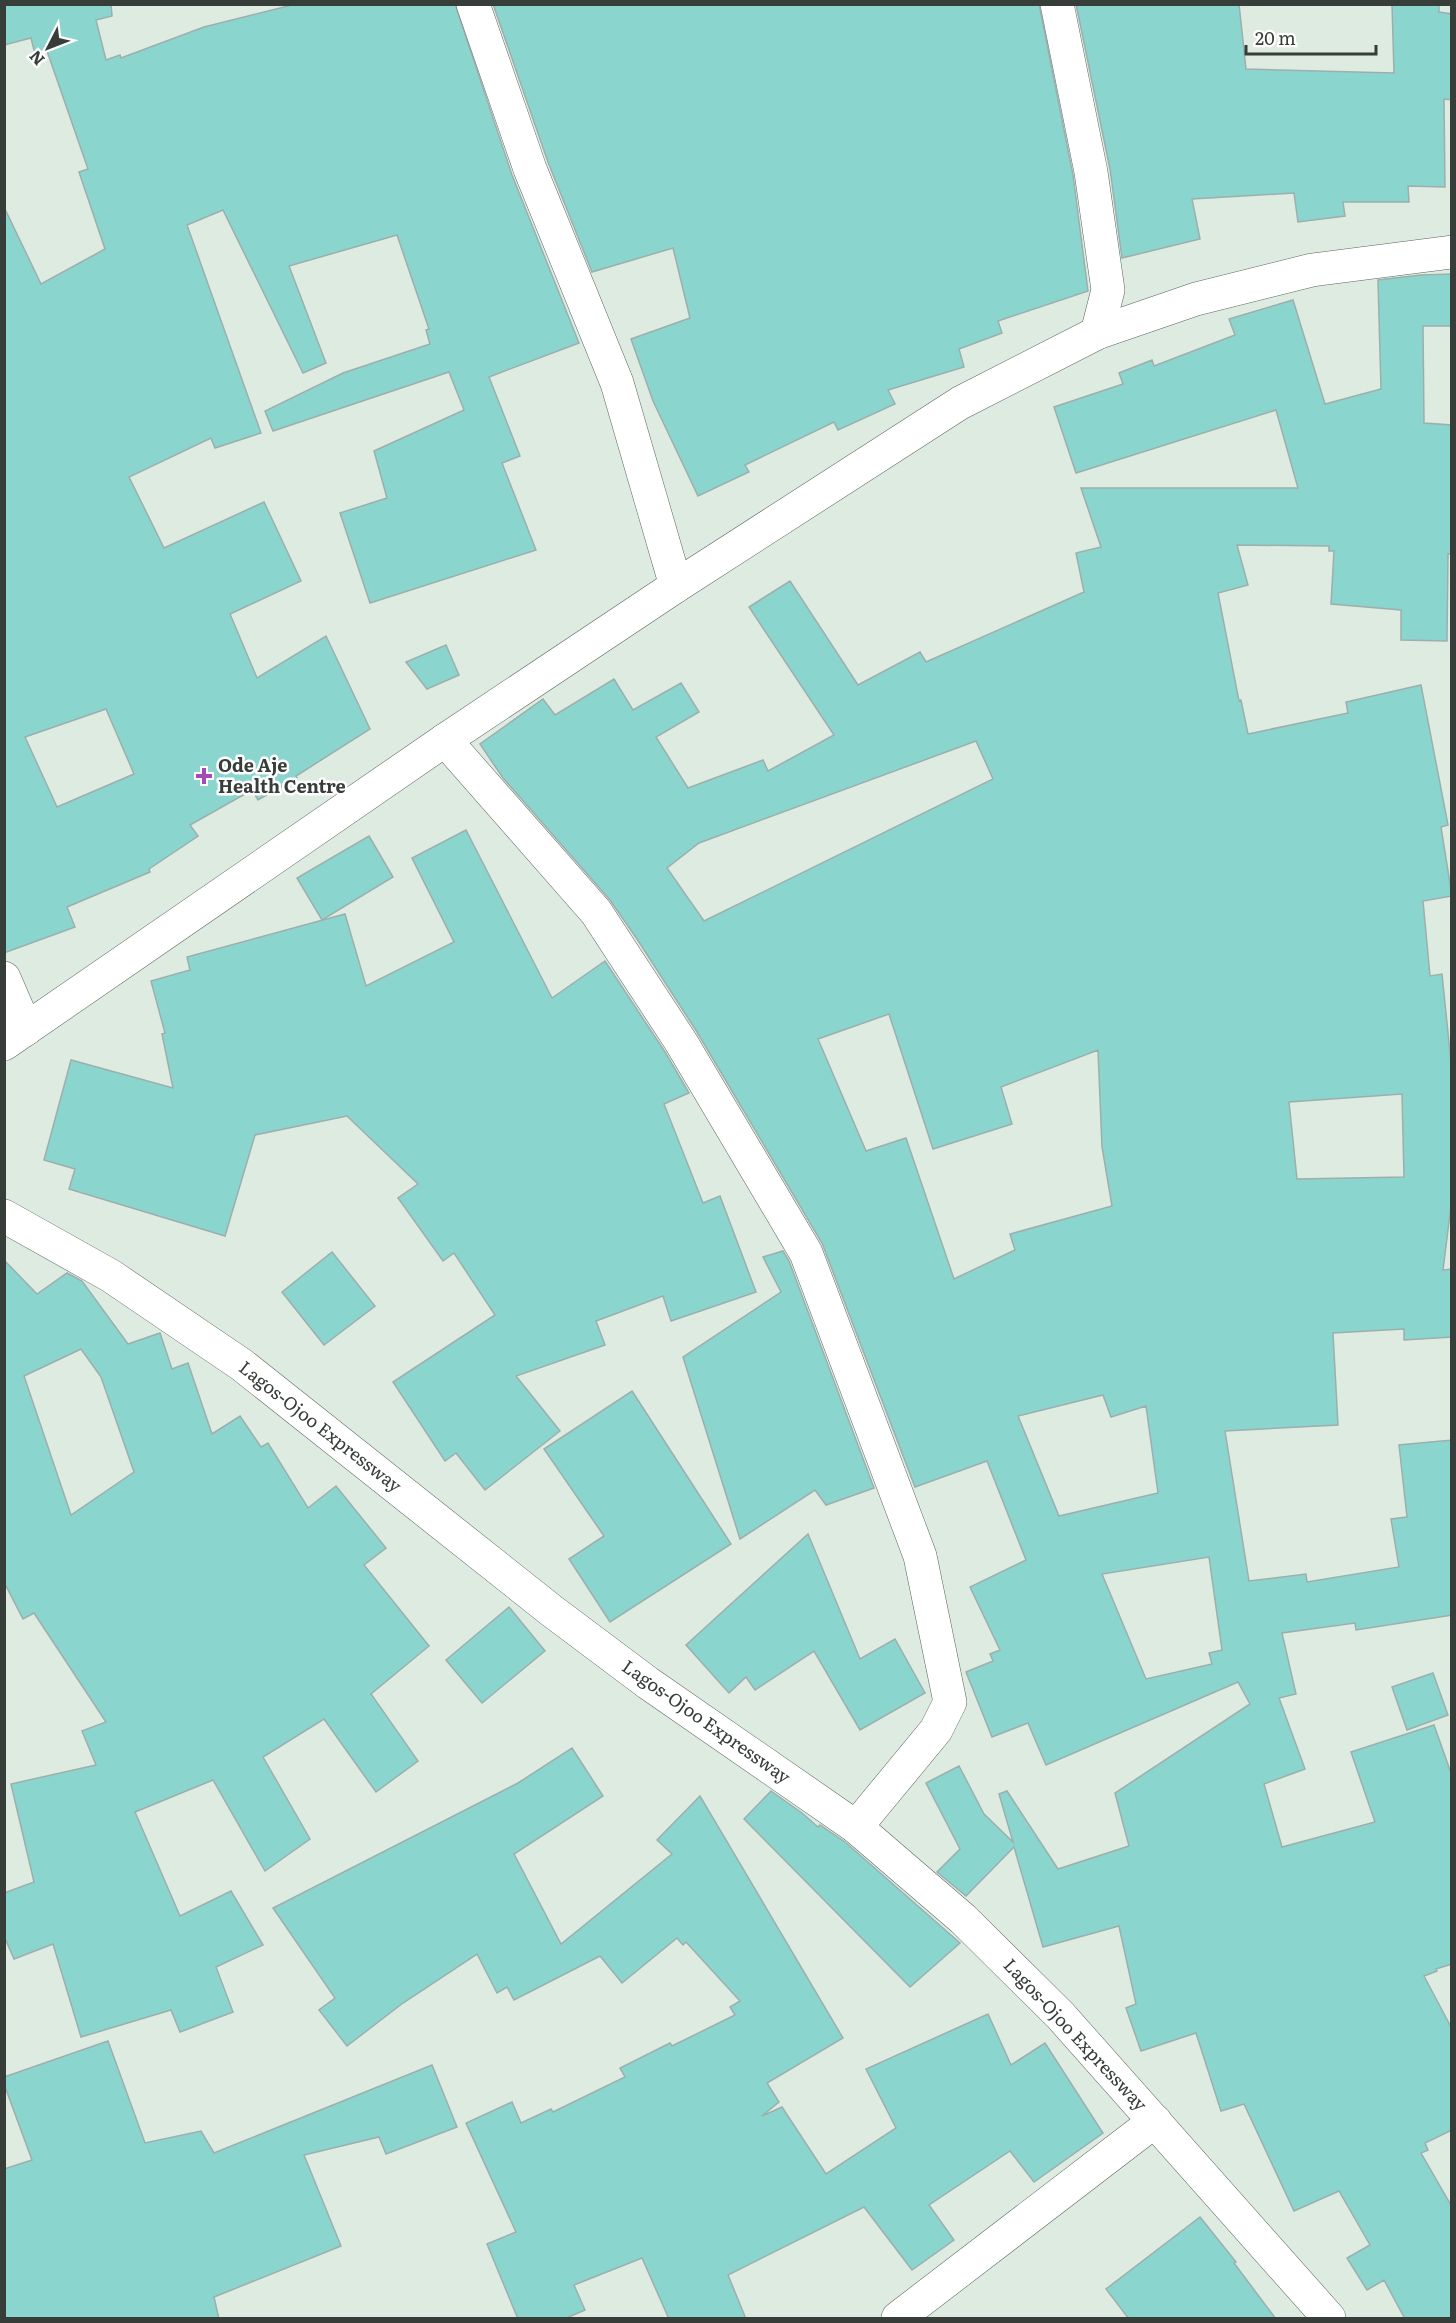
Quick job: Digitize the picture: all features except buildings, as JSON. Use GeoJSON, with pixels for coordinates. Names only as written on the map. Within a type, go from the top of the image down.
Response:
{"type":"FeatureCollection","features":[{"type":"Feature","properties":{"kind":"street"},"geometry":{"type":"LineString","coordinates":[[473,4],[530,169],[616,383],[676,586]]}},
{"type":"Feature","properties":{"kind":"street"},"geometry":{"type":"LineString","coordinates":[[1057,4],[1091,172],[1108,290],[1097,333]]}},
{"type":"Feature","properties":{"kind":"street"},"geometry":{"type":"LineString","coordinates":[[4,978],[15,1036],[445,740],[676,586],[960,404],[1097,333],[1196,299],[1312,270],[1452,252]]}},
{"type":"Feature","properties":{"kind":"street"},"geometry":{"type":"LineString","coordinates":[[445,740],[596,912],[681,1042],[806,1253],[920,1556],[950,1702],[936,1730],[855,1827]]}},
{"type":"Feature","properties":{"kind":"street","name":"Lagos-Ojoo Expressway"},"geometry":{"type":"LineString","coordinates":[[4,1216],[111,1276],[242,1365],[552,1611],[648,1683],[855,1827],[963,1918],[1060,2015],[1329,2319]]}},
{"type":"Feature","properties":{"kind":"street"},"geometry":{"type":"LineString","coordinates":[[898,2319],[1155,2121]]}},
{"type":"Feature","properties":{"kind":"place","name":"Ode Aje Health Centre"},"geometry":{"type":"Point","coordinates":[204,776]}}]}
